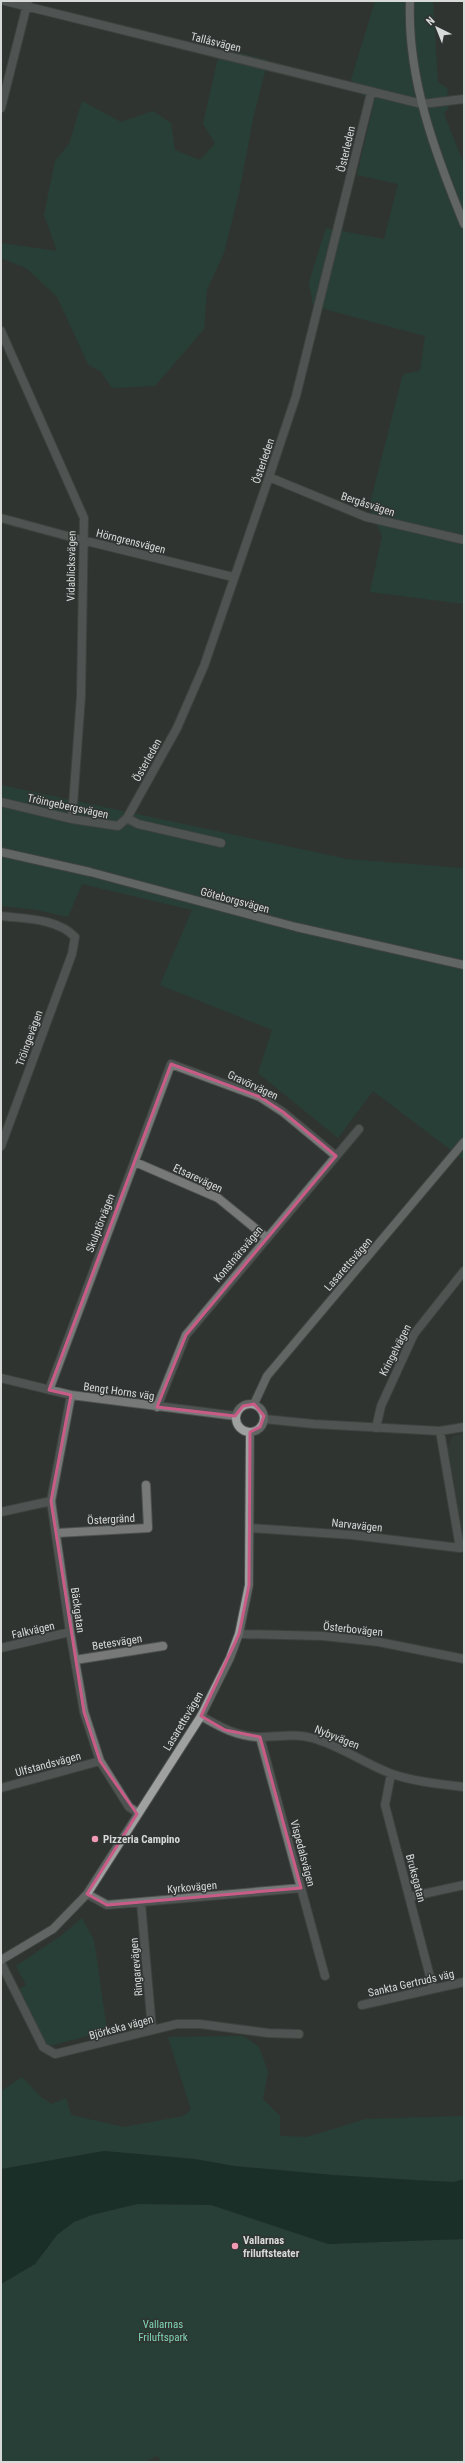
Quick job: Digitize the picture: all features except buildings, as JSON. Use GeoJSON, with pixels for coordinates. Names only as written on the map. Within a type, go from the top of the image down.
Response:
{"type":"FeatureCollection","features":[{"type":"Feature","properties":{"kind":"street","name":"Tallåsvägen"},"geometry":{"type":"LineString","coordinates":[[5,1],[27,4],[371,93],[422,104],[464,99]]}},
{"type":"Feature","properties":{"kind":"street"},"geometry":{"type":"LineString","coordinates":[[410,1],[413,52],[422,104],[450,191],[464,224]]}},
{"type":"Feature","properties":{"kind":"street"},"geometry":{"type":"LineString","coordinates":[[1,108],[27,4]]}},
{"type":"Feature","properties":{"kind":"street","name":"Österleden"},"geometry":{"type":"LineString","coordinates":[[127,818],[177,728],[204,666],[233,577],[269,477],[296,396],[371,93]]}},
{"type":"Feature","properties":{"kind":"street","name":"Vidablicksvägen"},"geometry":{"type":"LineString","coordinates":[[1,331],[84,518],[82,540],[81,696],[72,819]]}},
{"type":"Feature","properties":{"kind":"street","name":"Bergåsvägen"},"geometry":{"type":"LineString","coordinates":[[269,477],[366,518],[464,540]]}},
{"type":"Feature","properties":{"kind":"street","name":"Hörngrensvägen"},"geometry":{"type":"LineString","coordinates":[[1,518],[82,540],[233,577]]}},
{"type":"Feature","properties":{"kind":"street","name":"Tröingebergsvägen"},"geometry":{"type":"LineString","coordinates":[[1,802],[72,819],[112,826],[123,823],[127,818]]}},
{"type":"Feature","properties":{"kind":"street"},"geometry":{"type":"LineString","coordinates":[[127,818],[138,824],[221,844]]}},
{"type":"Feature","properties":{"kind":"street","name":"Göteborgsvägen"},"geometry":{"type":"LineString","coordinates":[[1,852],[90,872],[296,927],[464,965]]}},
{"type":"Feature","properties":{"kind":"street","name":"Tröingevägen"},"geometry":{"type":"LineString","coordinates":[[1,916],[50,922],[61,926],[75,936],[72,954],[1,1146]]}},
{"type":"Feature","properties":{"kind":"street","name":"Gravörvägen"},"geometry":{"type":"LineString","coordinates":[[171,1064],[260,1097],[283,1112],[336,1156]]}},
{"type":"Feature","properties":{"kind":"street","name":"Skulptörvägen"},"geometry":{"type":"LineString","coordinates":[[49,1390],[171,1064]]}},
{"type":"Feature","properties":{"kind":"street","name":"Konstnärsvägen"},"geometry":{"type":"LineString","coordinates":[[157,1407],[186,1335],[359,1129]]}},
{"type":"Feature","properties":{"kind":"street","name":"Lasarettsvägen"},"geometry":{"type":"LineString","coordinates":[[254,1404],[267,1376],[464,1142]]}},
{"type":"Feature","properties":{"kind":"street","name":"Etsarevägen"},"geometry":{"type":"LineString","coordinates":[[134,1162],[218,1198],[267,1238]]}},
{"type":"Feature","properties":{"kind":"street","name":"Kringelvägen"},"geometry":{"type":"LineString","coordinates":[[376,1428],[384,1399],[414,1334],[464,1271]]}},
{"type":"Feature","properties":{"kind":"street","name":"Bengt Horns väg"},"geometry":{"type":"LineString","coordinates":[[1,1378],[70,1395],[236,1416]]}},
{"type":"Feature","properties":{"kind":"street","name":"Bäckgatan"},"geometry":{"type":"LineString","coordinates":[[70,1395],[51,1501],[57,1533],[70,1632],[84,1712],[100,1761],[129,1807],[138,1813]]}},
{"type":"Feature","properties":{"kind":"street"},"geometry":{"type":"LineString","coordinates":[[254,1404],[262,1410],[264,1419],[258,1429],[250,1432],[239,1426],[236,1416],[242,1406],[254,1404]]}},
{"type":"Feature","properties":{"kind":"street"},"geometry":{"type":"LineString","coordinates":[[264,1419],[376,1428],[440,1431],[464,1427]]}},
{"type":"Feature","properties":{"kind":"street","name":"Narvavägen"},"geometry":{"type":"LineString","coordinates":[[250,1528],[352,1535],[460,1548],[440,1431]]}},
{"type":"Feature","properties":{"kind":"street","name":"Lasarettsvägen"},"geometry":{"type":"LineString","coordinates":[[1,1960],[53,1929],[87,1894],[201,1716],[230,1658],[239,1634],[249,1585],[250,1432]]}},
{"type":"Feature","properties":{"kind":"street","name":"Östergränd"},"geometry":{"type":"LineString","coordinates":[[57,1533],[148,1528],[146,1485]]}},
{"type":"Feature","properties":{"kind":"street"},"geometry":{"type":"LineString","coordinates":[[1,1512],[51,1501]]}},
{"type":"Feature","properties":{"kind":"street","name":"Falkvägen"},"geometry":{"type":"LineString","coordinates":[[1,1648],[70,1632]]}},
{"type":"Feature","properties":{"kind":"street","name":"Österbovägen"},"geometry":{"type":"LineString","coordinates":[[239,1634],[323,1636],[380,1642],[464,1660]]}},
{"type":"Feature","properties":{"kind":"street","name":"Betesvägen"},"geometry":{"type":"LineString","coordinates":[[75,1660],[163,1646]]}},
{"type":"Feature","properties":{"kind":"street","name":"Nybyvägen"},"geometry":{"type":"LineString","coordinates":[[201,1716],[231,1732],[260,1737],[290,1735],[311,1738],[353,1754],[391,1774],[424,1782],[464,1787]]}},
{"type":"Feature","properties":{"kind":"street","name":"Vispedalsvägen"},"geometry":{"type":"LineString","coordinates":[[260,1737],[325,1976]]}},
{"type":"Feature","properties":{"kind":"street","name":"Ulfstandsvägen"},"geometry":{"type":"LineString","coordinates":[[1,1788],[100,1761]]}},
{"type":"Feature","properties":{"kind":"street","name":"Bruksgatan"},"geometry":{"type":"LineString","coordinates":[[391,1774],[385,1805],[433,1988]]}},
{"type":"Feature","properties":{"kind":"street"},"geometry":{"type":"LineString","coordinates":[[409,1897],[464,1885]]}},
{"type":"Feature","properties":{"kind":"street","name":"Kyrkovägen"},"geometry":{"type":"LineString","coordinates":[[87,1894],[107,1905],[301,1888]]}},
{"type":"Feature","properties":{"kind":"street","name":"Ringarevägen"},"geometry":{"type":"LineString","coordinates":[[141,1903],[152,2029]]}},
{"type":"Feature","properties":{"kind":"street","name":"Björkska vägen"},"geometry":{"type":"LineString","coordinates":[[1,1963],[43,2047],[55,2054],[152,2029],[178,2024],[200,2024],[268,2033],[299,2034]]}},
{"type":"Feature","properties":{"kind":"street","name":"Sankta Gertruds väg"},"geometry":{"type":"LineString","coordinates":[[362,2005],[464,1982]]}},
{"type":"Feature","properties":{"kind":"highlighted area"},"geometry":{"type":"Polygon","coordinates":[[[171,1064],[260,1097],[283,1112],[336,1156],[186,1335],[157,1407],[235,1416],[243,1406],[254,1404],[264,1416],[260,1427],[250,1432],[249,1585],[239,1634],[201,1716],[225,1730],[260,1737],[301,1888],[107,1905],[87,1894],[137,1814],[100,1761],[84,1712],[51,1501],[71,1395],[49,1390],[171,1064]]]}},
{"type":"Feature","properties":{"kind":"shaded area"},"geometry":{"type":"Polygon","coordinates":[[[464,1433],[464,1553],[447,1448],[453,1436],[464,1433]]]}},
{"type":"Feature","properties":{"kind":"shaded area"},"geometry":{"type":"Polygon","coordinates":[[[104,2151],[195,2159],[234,2166],[333,2175],[454,2182],[464,2179],[464,2239],[328,2244],[211,2205],[137,2204],[92,2215],[74,2222],[57,2235],[35,2264],[1,2284],[1,2169],[104,2151]]]}},
{"type":"Feature","properties":{"kind":"green space"},"geometry":{"type":"Polygon","coordinates":[[[375,1],[433,1],[438,82],[447,88],[449,107],[444,114],[464,164],[464,604],[370,592],[382,536],[369,507],[403,374],[420,371],[425,336],[313,306],[309,282],[326,228],[384,239],[398,184],[357,175],[373,107],[351,80],[375,1]]]}},
{"type":"Feature","properties":{"kind":"green space"},"geometry":{"type":"Polygon","coordinates":[[[223,49],[268,60],[253,119],[240,188],[224,253],[207,290],[204,329],[155,386],[112,388],[101,372],[88,364],[57,297],[26,268],[1,258],[1,243],[57,251],[44,215],[55,161],[69,144],[82,101],[121,122],[153,111],[171,123],[175,150],[200,160],[215,143],[203,124],[217,62],[223,49]]]}},
{"type":"Feature","properties":{"kind":"green space"},"geometry":{"type":"Polygon","coordinates":[[[1,785],[347,859],[462,868],[464,860],[464,1160],[373,1091],[338,1138],[258,1073],[272,1030],[160,985],[192,910],[82,884],[68,917],[37,910],[1,906],[1,785]]]}},
{"type":"Feature","properties":{"kind":"green space"},"geometry":{"type":"Polygon","coordinates":[[[82,1918],[94,1940],[107,2031],[49,2046],[42,2039],[18,1990],[26,1985],[16,1966],[62,1935],[82,1918]]]}},
{"type":"Feature","properties":{"kind":"green space"},"geometry":{"type":"Polygon","coordinates":[[[243,2036],[259,2047],[268,2072],[263,2099],[280,2116],[280,2136],[307,2137],[366,2119],[464,2116],[464,2179],[454,2182],[333,2175],[234,2166],[195,2159],[104,2151],[1,2169],[1,2091],[22,2077],[41,2097],[52,2104],[66,2098],[71,2115],[124,2127],[184,2116],[191,2110],[168,2037],[243,2036]]]}},
{"type":"Feature","properties":{"kind":"green space","name":"Vallarnas Friluftspark"},"geometry":{"type":"Polygon","coordinates":[[[137,2204],[211,2205],[328,2244],[464,2239],[464,2462],[161,2462],[158,2456],[144,2462],[1,2462],[1,2284],[35,2264],[57,2235],[74,2222],[92,2215],[137,2204]]]}},
{"type":"Feature","properties":{"kind":"place","name":"Pizzeria Campino"},"geometry":{"type":"Point","coordinates":[95,1839]}},
{"type":"Feature","properties":{"kind":"place","name":"Vallarnas friluftsteater"},"geometry":{"type":"Point","coordinates":[235,2246]}}]}
